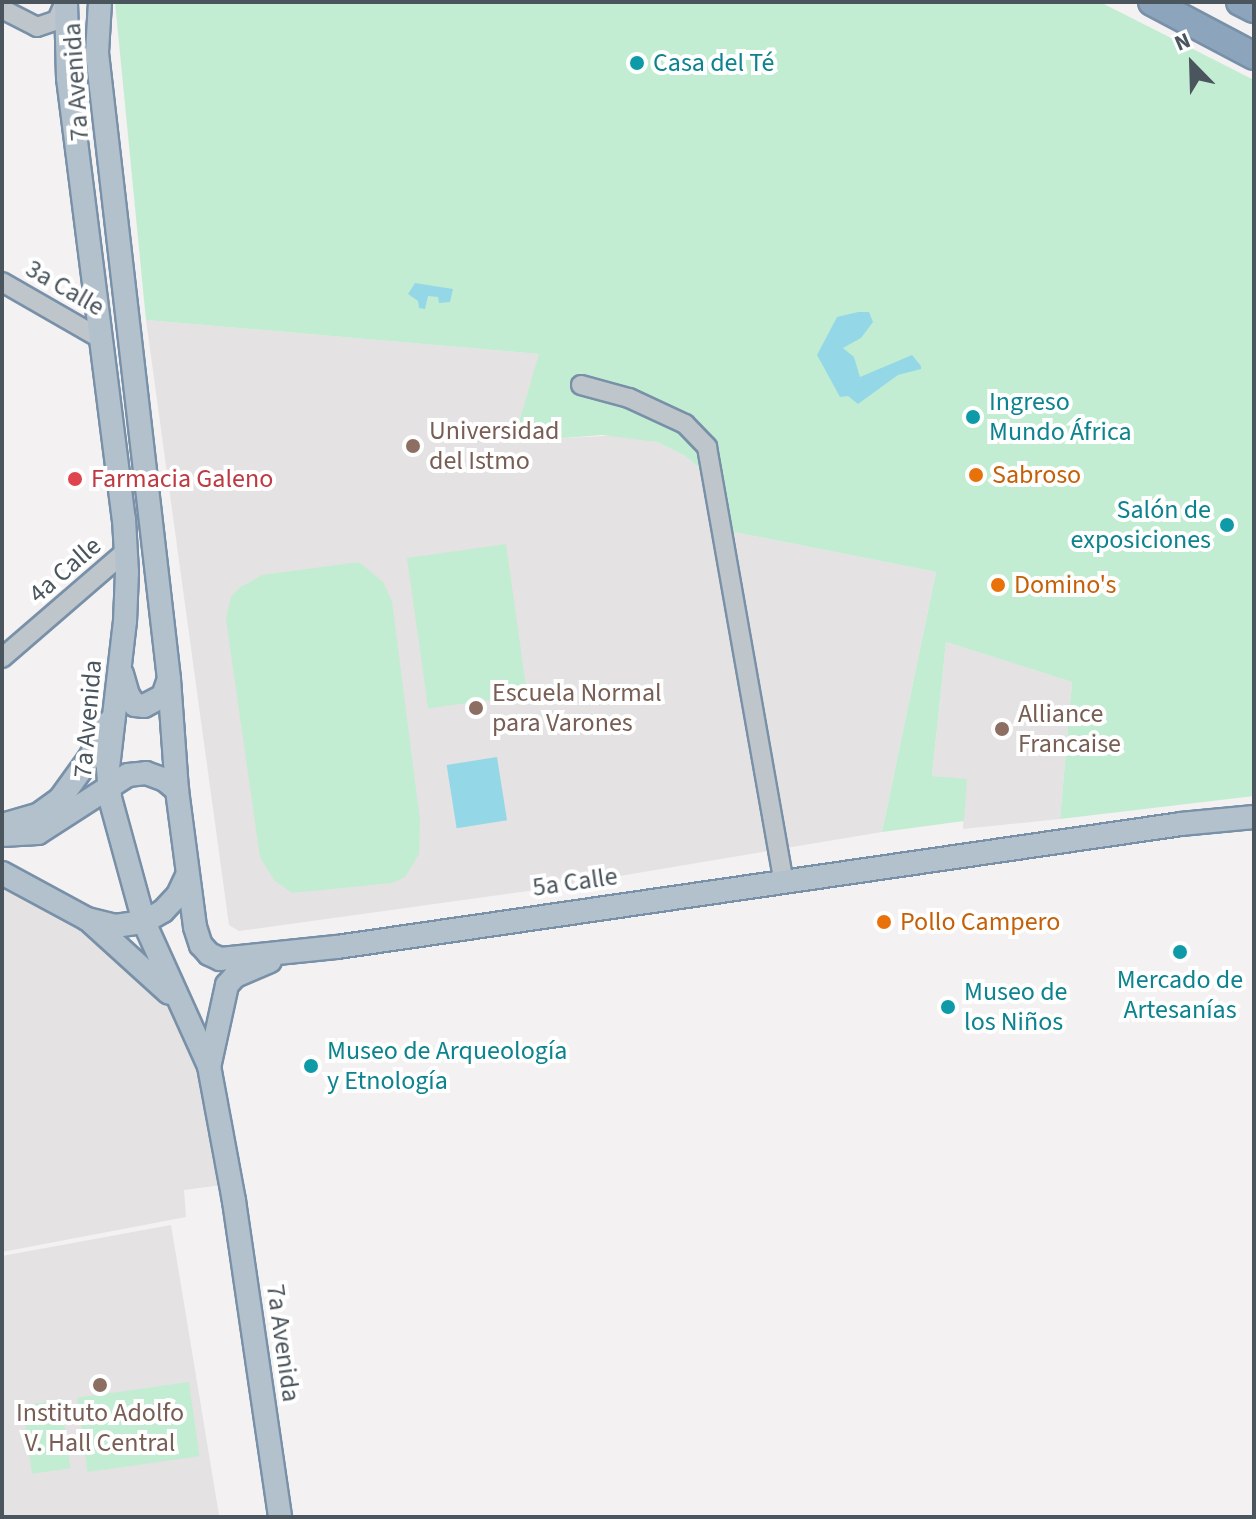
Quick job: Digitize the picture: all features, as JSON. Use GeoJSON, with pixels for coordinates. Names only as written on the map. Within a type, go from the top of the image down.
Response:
{"type":"FeatureCollection","features":[{"type":"Feature","properties":{"kind":"highway"},"geometry":{"type":"LineString","coordinates":[[1152,2],[1254,56]]}},
{"type":"Feature","properties":{"kind":"highway"},"geometry":{"type":"LineString","coordinates":[[1240,2],[1254,9]]}},
{"type":"Feature","properties":{"kind":"main road","name":"7a Avenida"},"geometry":{"type":"LineString","coordinates":[[65,2],[68,78],[126,551],[121,669],[108,785],[117,831],[144,922],[209,1066],[234,1201],[280,1517]]}},
{"type":"Feature","properties":{"kind":"main road","name":"7a Avenida"},"geometry":{"type":"LineString","coordinates":[[100,2],[97,53],[169,679],[177,790],[188,874]]}},
{"type":"Feature","properties":{"kind":"main road"},"geometry":{"type":"LineString","coordinates":[[121,669],[128,695],[135,705],[154,703],[163,696],[169,679]]}},
{"type":"Feature","properties":{"kind":"main road"},"geometry":{"type":"LineString","coordinates":[[2,825],[38,815],[60,799],[89,759],[116,710]]}},
{"type":"Feature","properties":{"kind":"main road"},"geometry":{"type":"LineString","coordinates":[[2,835],[38,833],[62,821],[108,785],[128,775],[146,773],[165,780],[177,790]]}},
{"type":"Feature","properties":{"kind":"main road"},"geometry":{"type":"LineString","coordinates":[[1181,824],[1254,807]]}},
{"type":"Feature","properties":{"kind":"main road","name":"5a Calle"},"geometry":{"type":"LineString","coordinates":[[188,874],[195,927],[201,945],[209,954],[220,959],[337,947],[783,880],[1181,824],[1254,817]]}},
{"type":"Feature","properties":{"kind":"main road"},"geometry":{"type":"LineString","coordinates":[[2,873],[87,919],[182,1005]]}},
{"type":"Feature","properties":{"kind":"main road"},"geometry":{"type":"LineString","coordinates":[[87,919],[115,926],[144,922],[163,911],[178,895],[188,874]]}},
{"type":"Feature","properties":{"kind":"main road"},"geometry":{"type":"LineString","coordinates":[[209,1066],[218,1015],[227,985],[235,976],[257,964],[337,947]]}},
{"type":"Feature","properties":{"kind":"street"},"geometry":{"type":"LineString","coordinates":[[2,9],[37,27],[57,20],[65,2]]}},
{"type":"Feature","properties":{"kind":"street","name":"3a Calle"},"geometry":{"type":"LineString","coordinates":[[2,282],[101,339]]}},
{"type":"Feature","properties":{"kind":"street"},"geometry":{"type":"LineString","coordinates":[[581,385],[629,398],[685,424],[707,447],[783,880]]}},
{"type":"Feature","properties":{"kind":"street","name":"4a Calle"},"geometry":{"type":"LineString","coordinates":[[2,658],[126,551]]}},
{"type":"Feature","properties":{"kind":"shaded area","name":"Escuela Normal para Varones"},"geometry":{"type":"Polygon","coordinates":[[[146,320],[540,354],[513,441],[622,435],[657,442],[685,456],[707,474],[729,531],[936,572],[882,832],[542,889],[239,931],[229,925],[146,320]]]}},
{"type":"Feature","properties":{"kind":"shaded area","name":"Alliance Francaise"},"geometry":{"type":"Polygon","coordinates":[[[946,642],[1072,682],[1060,819],[963,829],[966,780],[932,776],[946,642]]]}},
{"type":"Feature","properties":{"kind":"shaded area"},"geometry":{"type":"Polygon","coordinates":[[[2,881],[114,952],[159,993],[180,1020],[193,1054],[222,1185],[184,1190],[186,1217],[2,1252],[2,881]]]}},
{"type":"Feature","properties":{"kind":"shaded area","name":"Instituto Adolfo V. Hall Central"},"geometry":{"type":"Polygon","coordinates":[[[171,1225],[219,1515],[2,1517],[2,1256],[171,1225]]]}},
{"type":"Feature","properties":{"kind":"green space"},"geometry":{"type":"Polygon","coordinates":[[[115,2],[1100,2],[1254,80],[1254,796],[1060,819],[1072,682],[946,642],[932,776],[967,779],[964,821],[882,832],[936,572],[729,531],[707,474],[685,456],[657,442],[602,435],[513,442],[539,354],[146,320],[115,2]]]}},
{"type":"Feature","properties":{"kind":"green space"},"geometry":{"type":"Polygon","coordinates":[[[506,544],[527,695],[428,708],[407,558],[506,544]]]}},
{"type":"Feature","properties":{"kind":"green space"},"geometry":{"type":"Polygon","coordinates":[[[359,562],[383,582],[392,601],[420,820],[419,854],[405,877],[392,883],[292,893],[274,880],[260,857],[226,619],[231,597],[239,588],[262,575],[359,562]]]}},
{"type":"Feature","properties":{"kind":"green space"},"geometry":{"type":"Polygon","coordinates":[[[189,1382],[199,1456],[88,1472],[77,1398],[189,1382]]]}},
{"type":"Feature","properties":{"kind":"green space"},"geometry":{"type":"Polygon","coordinates":[[[61,1400],[71,1468],[32,1474],[22,1405],[61,1400]]]}},
{"type":"Feature","properties":{"kind":"water"},"geometry":{"type":"Polygon","coordinates":[[[415,283],[453,289],[450,302],[439,303],[438,297],[428,296],[425,309],[419,308],[418,301],[408,294],[415,283]]]}},
{"type":"Feature","properties":{"kind":"water"},"geometry":{"type":"Polygon","coordinates":[[[869,312],[873,322],[861,338],[843,348],[854,357],[860,377],[912,355],[921,369],[898,375],[858,404],[848,396],[840,397],[817,355],[837,317],[869,312]]]}},
{"type":"Feature","properties":{"kind":"water"},"geometry":{"type":"Polygon","coordinates":[[[497,757],[507,820],[457,828],[447,765],[497,757]]]}},
{"type":"Feature","properties":{"kind":"place","name":"Casa del Té"},"geometry":{"type":"Point","coordinates":[637,63]}},
{"type":"Feature","properties":{"kind":"place","name":"Ingreso Mundo África"},"geometry":{"type":"Point","coordinates":[973,417]}},
{"type":"Feature","properties":{"kind":"place","name":"Universidad del Istmo"},"geometry":{"type":"Point","coordinates":[413,446]}},
{"type":"Feature","properties":{"kind":"place","name":"Sabroso"},"geometry":{"type":"Point","coordinates":[976,475]}},
{"type":"Feature","properties":{"kind":"place","name":"Farmacia Galeno"},"geometry":{"type":"Point","coordinates":[75,479]}},
{"type":"Feature","properties":{"kind":"place","name":"Salón de exposiciones"},"geometry":{"type":"Point","coordinates":[1227,525]}},
{"type":"Feature","properties":{"kind":"place","name":"Domino's"},"geometry":{"type":"Point","coordinates":[998,585]}},
{"type":"Feature","properties":{"kind":"place","name":"Escuela Normal para Varones"},"geometry":{"type":"Point","coordinates":[476,708]}},
{"type":"Feature","properties":{"kind":"place","name":"Alliance Francaise"},"geometry":{"type":"Point","coordinates":[1002,729]}},
{"type":"Feature","properties":{"kind":"place","name":"Pollo Campero"},"geometry":{"type":"Point","coordinates":[884,922]}},
{"type":"Feature","properties":{"kind":"place","name":"Mercado de Artesanías"},"geometry":{"type":"Point","coordinates":[1180,952]}},
{"type":"Feature","properties":{"kind":"place","name":"Museo de los Niños"},"geometry":{"type":"Point","coordinates":[948,1007]}},
{"type":"Feature","properties":{"kind":"place","name":"Museo de Arqueología y Etnología"},"geometry":{"type":"Point","coordinates":[311,1066]}},
{"type":"Feature","properties":{"kind":"place","name":"Instituto Adolfo V. Hall Central"},"geometry":{"type":"Point","coordinates":[100,1385]}}]}
